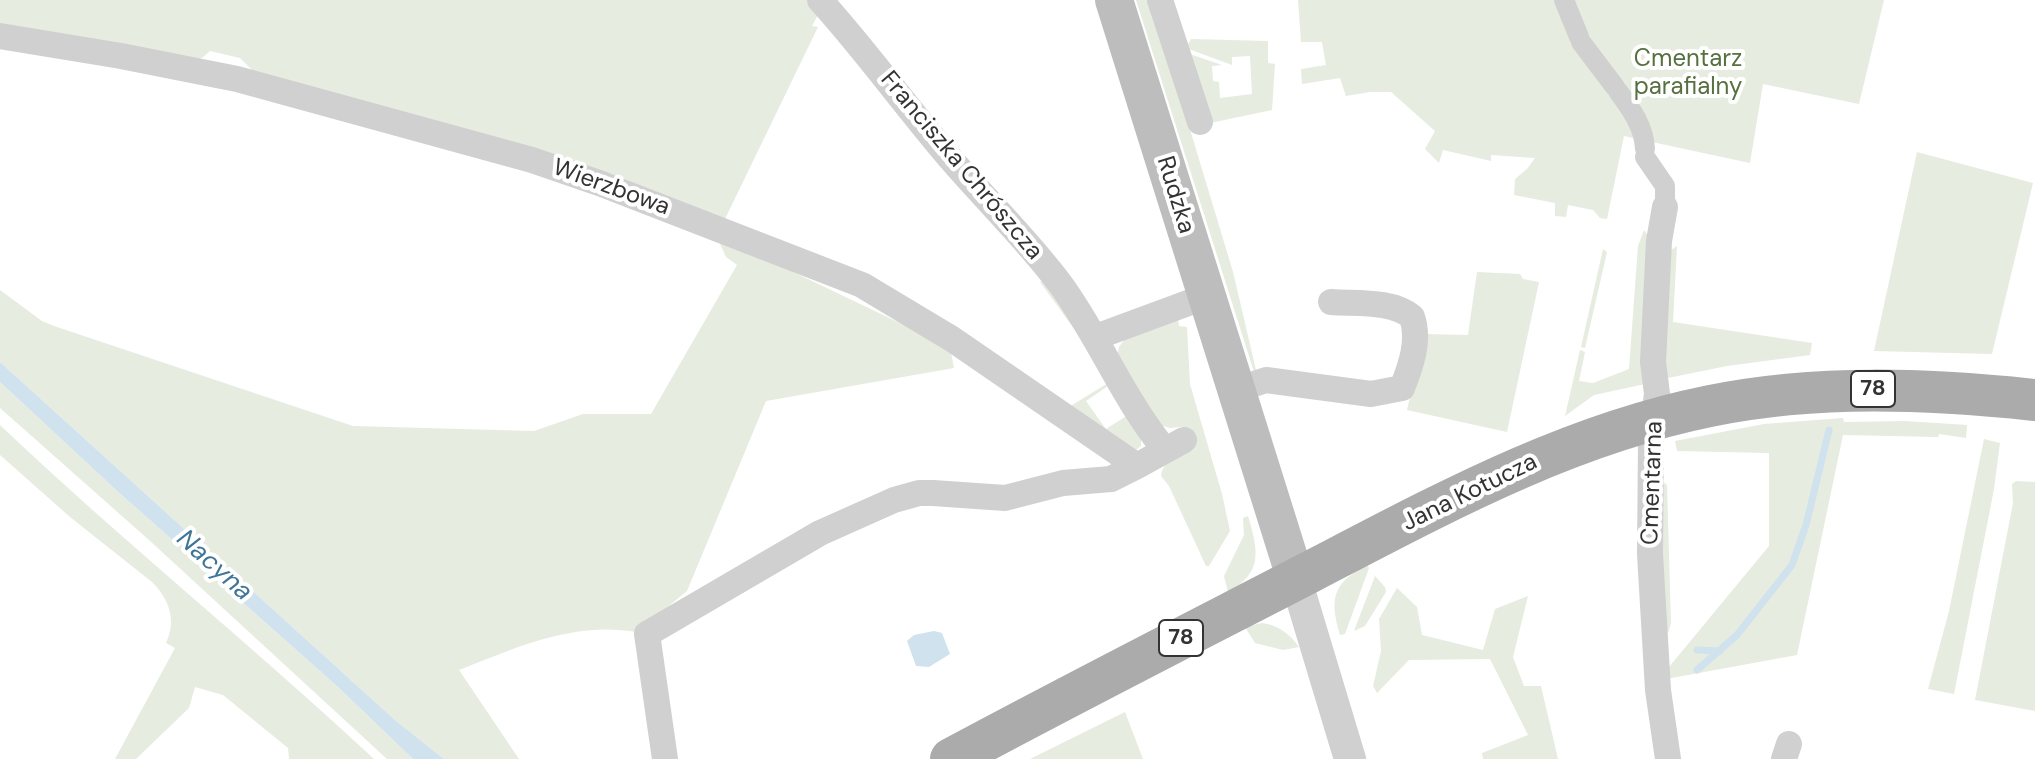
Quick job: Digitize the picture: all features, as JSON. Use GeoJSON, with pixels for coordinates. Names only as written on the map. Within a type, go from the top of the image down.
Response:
{"type":"FeatureCollection","features":[{"type":"Feature","properties":{"kind":"main road","name":"Rudzka"},"geometry":{"type":"LineString","coordinates":[[1114,0],[1296,580]]}},
{"type":"Feature","properties":{"kind":"main road","name":"Jana Kotucza"},"geometry":{"type":"LineString","coordinates":[[951,759],[1528,463],[1587,440],[1654,420],[1735,402],[1857,389],[1920,390],[2035,400]]}},
{"type":"Feature","properties":{"kind":"street","name":"Franciszka Chrószcza"},"geometry":{"type":"LineString","coordinates":[[820,0],[956,165],[1001,212],[1060,284],[1096,337]]}},
{"type":"Feature","properties":{"kind":"street"},"geometry":{"type":"LineString","coordinates":[[1160,0],[1200,122]]}},
{"type":"Feature","properties":{"kind":"street"},"geometry":{"type":"LineString","coordinates":[[1564,0],[1580,40],[1634,113],[1643,133],[1645,153],[1665,186],[1665,207]]}},
{"type":"Feature","properties":{"kind":"street","name":"Wierzbowa"},"geometry":{"type":"LineString","coordinates":[[0,36],[121,56],[252,83],[532,160],[693,218],[862,285],[952,339],[1137,466]]}},
{"type":"Feature","properties":{"kind":"street","name":"Cmentarna"},"geometry":{"type":"LineString","coordinates":[[1665,207],[1659,241],[1653,362],[1657,394],[1651,440],[1650,554],[1656,658],[1668,759]]}},
{"type":"Feature","properties":{"kind":"street"},"geometry":{"type":"LineString","coordinates":[[665,759],[647,634],[820,533],[894,500],[933,493],[1005,498],[1063,483],[1111,479],[1174,445],[1142,421],[1096,337],[1207,296]]}},
{"type":"Feature","properties":{"kind":"street"},"geometry":{"type":"LineString","coordinates":[[1236,390],[1266,380],[1371,394],[1402,388],[1413,353],[1415,331],[1412,317],[1390,307],[1331,302]]}},
{"type":"Feature","properties":{"kind":"street","name":"Rudzka"},"geometry":{"type":"LineString","coordinates":[[1296,580],[1350,759]]}},
{"type":"Feature","properties":{"kind":"green space"},"geometry":{"type":"Polygon","coordinates":[[[0,0],[810,0],[820,11],[812,26],[818,27],[725,219],[259,77],[240,58],[210,51],[202,58],[187,60],[0,28],[0,0]]]}},
{"type":"Feature","properties":{"kind":"green space"},"geometry":{"type":"Polygon","coordinates":[[[1136,0],[1151,0],[1233,272],[1254,372],[1136,0]]]}},
{"type":"Feature","properties":{"kind":"green space","name":"Cmentarz parafialny"},"geometry":{"type":"Polygon","coordinates":[[[1298,0],[1884,0],[1859,104],[1763,84],[1750,163],[1624,136],[1607,219],[1600,218],[1593,210],[1568,205],[1566,217],[1555,216],[1555,203],[1514,195],[1515,179],[1535,158],[1491,155],[1491,161],[1443,150],[1439,163],[1425,149],[1435,131],[1391,92],[1346,96],[1340,78],[1302,84],[1301,69],[1326,65],[1322,42],[1301,42],[1298,0]]]}},
{"type":"Feature","properties":{"kind":"green space"},"geometry":{"type":"Polygon","coordinates":[[[1191,39],[1268,41],[1268,63],[1275,64],[1272,110],[1210,123],[1184,52],[1222,65],[1212,66],[1213,81],[1219,82],[1220,98],[1252,94],[1250,56],[1232,57],[1232,65],[1186,48],[1191,39]]]}},
{"type":"Feature","properties":{"kind":"green space"},"geometry":{"type":"Polygon","coordinates":[[[1917,152],[2033,183],[1992,354],[1874,351],[1917,152]]]}},
{"type":"Feature","properties":{"kind":"green space"},"geometry":{"type":"Polygon","coordinates":[[[1644,230],[1649,237],[1645,384],[1594,395],[1565,416],[1580,350],[1585,352],[1579,381],[1593,383],[1629,369],[1638,246],[1644,230]]]}},
{"type":"Feature","properties":{"kind":"green space"},"geometry":{"type":"Polygon","coordinates":[[[716,235],[950,347],[954,368],[766,401],[687,591],[637,632],[591,630],[568,633],[524,645],[459,670],[519,759],[444,759],[395,720],[0,362],[0,290],[42,321],[54,326],[353,426],[534,431],[583,414],[651,414],[737,265],[726,257],[716,235]]]}},
{"type":"Feature","properties":{"kind":"green space"},"geometry":{"type":"Polygon","coordinates":[[[1677,246],[1673,322],[1812,343],[1810,355],[1727,366],[1663,379],[1665,254],[1677,246]]]}},
{"type":"Feature","properties":{"kind":"green space"},"geometry":{"type":"Polygon","coordinates":[[[1603,249],[1607,252],[1585,348],[1581,347],[1603,249]]]}},
{"type":"Feature","properties":{"kind":"green space"},"geometry":{"type":"Polygon","coordinates":[[[1477,272],[1520,274],[1523,279],[1539,282],[1507,432],[1407,410],[1424,334],[1468,335],[1477,272]]]}},
{"type":"Feature","properties":{"kind":"green space"},"geometry":{"type":"Polygon","coordinates":[[[1046,279],[1111,384],[1086,401],[1106,429],[1128,415],[1141,439],[1141,446],[1136,450],[1069,407],[1108,383],[1088,348],[1040,282],[1046,279]]]}},
{"type":"Feature","properties":{"kind":"green space"},"geometry":{"type":"Polygon","coordinates":[[[1178,319],[1179,326],[1187,327],[1190,384],[1230,531],[1209,566],[1206,566],[1169,486],[1161,476],[1169,462],[1194,448],[1182,427],[1170,428],[1157,424],[1117,357],[1124,340],[1178,319]]]}},
{"type":"Feature","properties":{"kind":"green space"},"geometry":{"type":"Polygon","coordinates":[[[0,382],[338,687],[413,759],[387,759],[0,408],[0,382]]]}},
{"type":"Feature","properties":{"kind":"green space"},"geometry":{"type":"Polygon","coordinates":[[[1843,418],[1844,422],[1905,421],[1967,425],[1966,438],[1939,434],[1938,437],[1843,435],[1797,655],[1666,679],[1669,667],[1769,546],[1769,453],[1677,451],[1675,441],[1764,424],[1843,418]]]}},
{"type":"Feature","properties":{"kind":"green space"},"geometry":{"type":"Polygon","coordinates":[[[0,425],[374,759],[289,759],[288,748],[223,695],[195,687],[189,708],[136,759],[115,759],[175,648],[166,643],[171,626],[170,610],[152,582],[70,517],[0,455],[0,425]]]}},
{"type":"Feature","properties":{"kind":"green space"},"geometry":{"type":"Polygon","coordinates":[[[1984,439],[2000,443],[1954,694],[1928,689],[1949,611],[1984,439]]]}},
{"type":"Feature","properties":{"kind":"green space"},"geometry":{"type":"Polygon","coordinates":[[[1661,480],[1667,485],[1671,623],[1668,633],[1662,632],[1661,480]]]}},
{"type":"Feature","properties":{"kind":"green space"},"geometry":{"type":"Polygon","coordinates":[[[2016,481],[2035,482],[2035,711],[1975,700],[2013,503],[2012,484],[2016,481]]]}},
{"type":"Feature","properties":{"kind":"green space"},"geometry":{"type":"Polygon","coordinates":[[[1248,516],[1256,550],[1253,568],[1240,584],[1228,592],[1224,576],[1244,535],[1243,518],[1248,516]]]}},
{"type":"Feature","properties":{"kind":"green space"},"geometry":{"type":"Polygon","coordinates":[[[1367,565],[1369,568],[1345,634],[1340,635],[1335,611],[1337,593],[1347,578],[1367,565]]]}},
{"type":"Feature","properties":{"kind":"green space"},"geometry":{"type":"Polygon","coordinates":[[[1375,576],[1386,592],[1365,626],[1354,631],[1375,576]]]}},
{"type":"Feature","properties":{"kind":"green space"},"geometry":{"type":"Polygon","coordinates":[[[1397,588],[1417,607],[1422,635],[1483,650],[1495,609],[1528,596],[1513,657],[1524,686],[1541,686],[1558,759],[1483,759],[1482,753],[1528,735],[1490,659],[1409,660],[1377,693],[1373,686],[1381,651],[1379,619],[1397,588]]]}},
{"type":"Feature","properties":{"kind":"green space"},"geometry":{"type":"Polygon","coordinates":[[[1262,623],[1283,631],[1299,647],[1283,650],[1255,643],[1245,627],[1262,623]]]}},
{"type":"Feature","properties":{"kind":"green space"},"geometry":{"type":"Polygon","coordinates":[[[1125,712],[1143,759],[1030,759],[1125,712]]]}},
{"type":"Feature","properties":{"kind":"water","name":"Nacyna"},"geometry":{"type":"Polygon","coordinates":[[[0,362],[395,720],[444,759],[413,759],[338,687],[0,382],[0,362]]]}},
{"type":"Feature","properties":{"kind":"water"},"geometry":{"type":"Polygon","coordinates":[[[934,631],[942,633],[950,654],[929,667],[916,666],[907,641],[914,635],[934,631]]]}},
{"type":"Feature","properties":{"kind":"waterway"},"geometry":{"type":"LineString","coordinates":[[1697,670],[1737,635],[1792,565],[1806,525],[1829,430]]}},
{"type":"Feature","properties":{"kind":"waterway"},"geometry":{"type":"LineString","coordinates":[[1697,650],[1720,651]]}}]}
